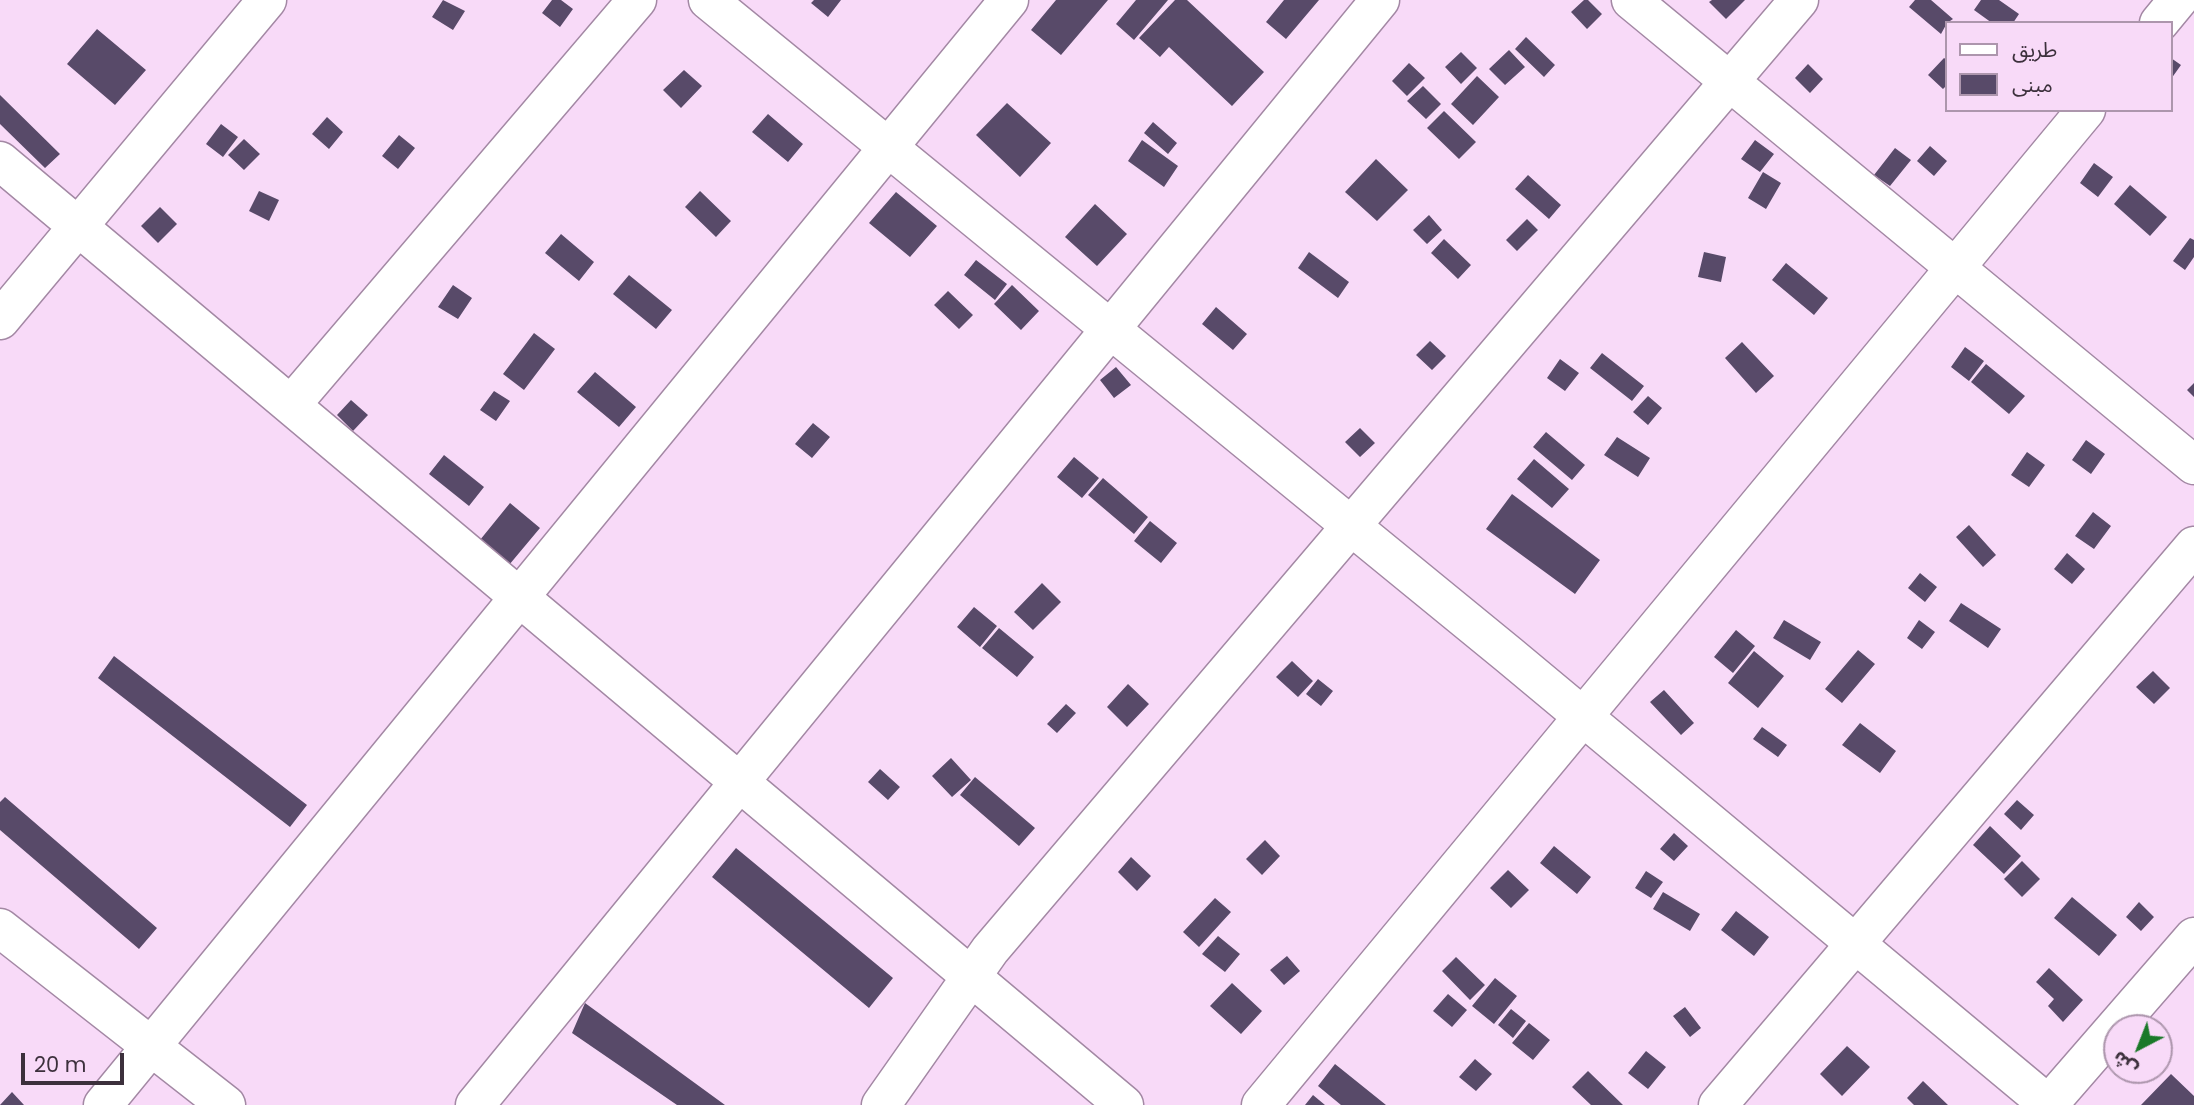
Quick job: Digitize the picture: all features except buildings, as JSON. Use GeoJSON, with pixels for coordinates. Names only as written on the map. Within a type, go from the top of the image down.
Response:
{"type":"FeatureCollection","features":[{"type":"Feature","properties":{"kind":"street"},"geometry":{"type":"LineString","coordinates":[[0,320],[267,0]]}},
{"type":"Feature","properties":{"kind":"street"},"geometry":{"type":"LineString","coordinates":[[291,405],[637,0]]}},
{"type":"Feature","properties":{"kind":"street"},"geometry":{"type":"LineString","coordinates":[[708,0],[1581,715],[2048,1105],[2194,937]]}},
{"type":"Feature","properties":{"kind":"street"},"geometry":{"type":"LineString","coordinates":[[103,1105],[1009,0]]}},
{"type":"Feature","properties":{"kind":"street"},"geometry":{"type":"LineString","coordinates":[[475,1105],[1380,0]]}},
{"type":"Feature","properties":{"kind":"street"},"geometry":{"type":"LineString","coordinates":[[1631,0],[2194,465]]}},
{"type":"Feature","properties":{"kind":"street"},"geometry":{"type":"LineString","coordinates":[[881,1105],[999,939],[1799,0]]}},
{"type":"Feature","properties":{"kind":"street"},"geometry":{"type":"LineString","coordinates":[[2161,21],[2178,0]]}},
{"type":"Feature","properties":{"kind":"street"},"geometry":{"type":"LineString","coordinates":[[1261,1105],[1581,715],[2084,112]]}},
{"type":"Feature","properties":{"kind":"street"},"geometry":{"type":"LineString","coordinates":[[0,161],[1125,1105]]}},
{"type":"Feature","properties":{"kind":"street"},"geometry":{"type":"LineString","coordinates":[[1717,1105],[2194,546]]}},
{"type":"Feature","properties":{"kind":"street"},"geometry":{"type":"LineString","coordinates":[[0,928],[226,1105]]}}]}
